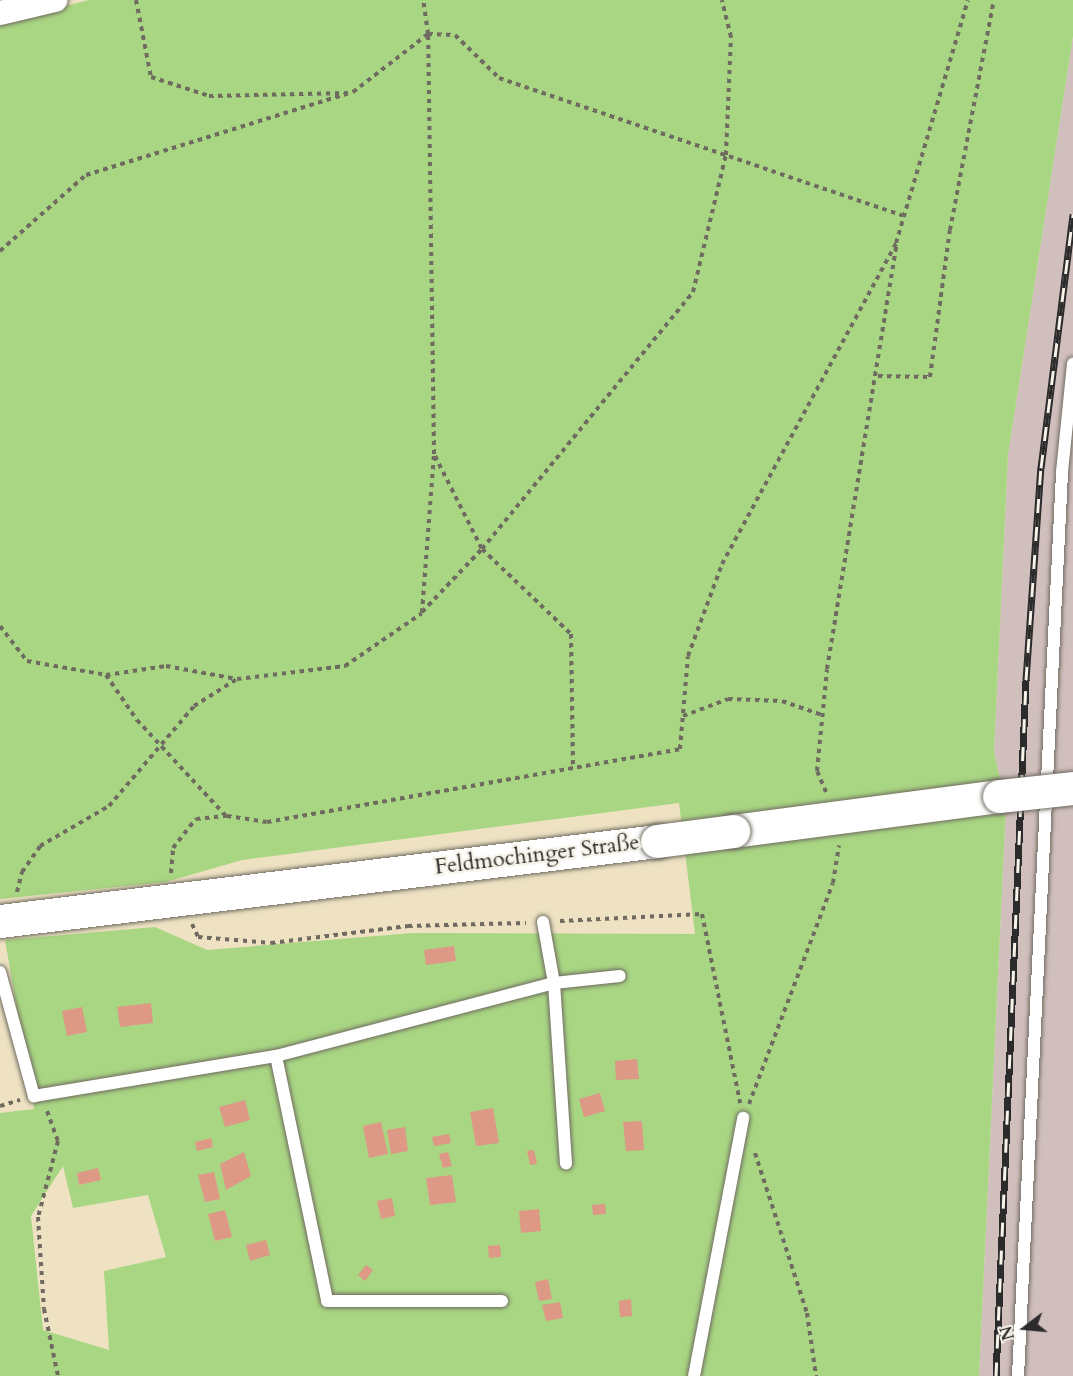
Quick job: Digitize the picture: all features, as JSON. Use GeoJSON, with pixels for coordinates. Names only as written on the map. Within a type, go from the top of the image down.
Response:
{"type":"FeatureCollection","features":[{"type":"Feature","properties":{"kind":"main road","name":"Feldmochinger Straße"},"geometry":{"type":"LineString","coordinates":[[7,913],[657,841],[1073,788]]}},
{"type":"Feature","properties":{"kind":"street"},"geometry":{"type":"LineString","coordinates":[[0,13],[55,0]]}},
{"type":"Feature","properties":{"kind":"lane"},"geometry":{"type":"LineString","coordinates":[[1018,1376],[1062,484],[1073,364]]}},
{"type":"Feature","properties":{"kind":"lane"},"geometry":{"type":"LineString","coordinates":[[543,922],[554,983],[566,1164]]}},
{"type":"Feature","properties":{"kind":"lane"},"geometry":{"type":"LineString","coordinates":[[0,972],[34,1096],[276,1056],[554,983],[620,976]]}},
{"type":"Feature","properties":{"kind":"lane"},"geometry":{"type":"LineString","coordinates":[[276,1056],[327,1301],[502,1301]]}},
{"type":"Feature","properties":{"kind":"lane"},"geometry":{"type":"LineString","coordinates":[[694,1376],[743,1118]]}},
{"type":"Feature","properties":{"kind":"path"},"geometry":{"type":"LineString","coordinates":[[136,0],[151,77],[209,96],[353,92]]}},
{"type":"Feature","properties":{"kind":"path"},"geometry":{"type":"LineString","coordinates":[[422,613],[434,454],[428,34],[423,0]]}},
{"type":"Feature","properties":{"kind":"path"},"geometry":{"type":"LineString","coordinates":[[0,626],[27,661],[106,675],[166,666],[237,679],[345,666],[422,613],[482,549],[693,292],[726,155],[731,37],[722,0]]}},
{"type":"Feature","properties":{"kind":"path"},"geometry":{"type":"LineString","coordinates":[[827,794],[817,771],[822,715],[878,376],[896,243],[968,0]]}},
{"type":"Feature","properties":{"kind":"path"},"geometry":{"type":"LineString","coordinates":[[878,376],[930,377],[950,230],[994,0]]}},
{"type":"Feature","properties":{"kind":"path"},"geometry":{"type":"LineString","coordinates":[[0,251],[86,175],[353,92],[428,34],[455,35],[499,78],[903,215]]}},
{"type":"Feature","properties":{"kind":"path"},"geometry":{"type":"LineString","coordinates":[[171,886],[173,848],[196,819],[227,816],[267,822],[680,748],[688,656],[722,564],[896,243]]}},
{"type":"Feature","properties":{"kind":"path"},"geometry":{"type":"LineString","coordinates":[[434,454],[482,549],[571,634],[573,768]]}},
{"type":"Feature","properties":{"kind":"path"},"geometry":{"type":"LineString","coordinates":[[106,675],[137,720],[164,744],[227,816]]}},
{"type":"Feature","properties":{"kind":"path"},"geometry":{"type":"LineString","coordinates":[[7,913],[22,872],[40,846],[109,806],[194,706],[237,679]]}},
{"type":"Feature","properties":{"kind":"path"},"geometry":{"type":"LineString","coordinates":[[683,716],[728,699],[782,701],[822,715]]}},
{"type":"Feature","properties":{"kind":"path"},"geometry":{"type":"LineString","coordinates":[[743,1118],[833,883],[839,845]]}},
{"type":"Feature","properties":{"kind":"path"},"geometry":{"type":"LineString","coordinates":[[190,918],[198,937],[271,943],[408,926],[702,914]]}},
{"type":"Feature","properties":{"kind":"path"},"geometry":{"type":"LineString","coordinates":[[0,1106],[34,1096],[50,1114],[58,1142],[38,1217],[44,1309],[57,1376]]}},
{"type":"Feature","properties":{"kind":"shaded area"},"geometry":{"type":"Polygon","coordinates":[[[1073,36],[1073,1376],[979,1376],[1006,806],[994,752],[1008,455],[1073,36]]]}},
{"type":"Feature","properties":{"kind":"green space"},"geometry":{"type":"Polygon","coordinates":[[[89,0],[1073,0],[1073,36],[1008,455],[994,752],[1006,806],[979,1376],[0,1376],[0,1113],[34,1109],[5,940],[155,927],[207,950],[413,933],[695,934],[679,803],[242,860],[166,882],[0,899],[0,22],[89,0]],[[63,1166],[31,1216],[43,1330],[109,1350],[104,1271],[166,1257],[148,1195],[73,1208],[63,1166]]]}},
{"type":"Feature","properties":{"kind":"building"},"geometry":{"type":"Polygon","coordinates":[[[454,946],[456,961],[426,965],[424,950],[454,946]]]}},
{"type":"Feature","properties":{"kind":"building"},"geometry":{"type":"Polygon","coordinates":[[[151,1003],[153,1023],[120,1027],[117,1007],[151,1003]]]}},
{"type":"Feature","properties":{"kind":"building"},"geometry":{"type":"Polygon","coordinates":[[[82,1007],[87,1032],[67,1036],[62,1011],[82,1007]]]}},
{"type":"Feature","properties":{"kind":"building"},"geometry":{"type":"Polygon","coordinates":[[[637,1059],[639,1079],[616,1080],[615,1061],[637,1059]]]}},
{"type":"Feature","properties":{"kind":"building"},"geometry":{"type":"Polygon","coordinates":[[[600,1093],[605,1111],[584,1117],[579,1099],[600,1093]]]}},
{"type":"Feature","properties":{"kind":"building"},"geometry":{"type":"Polygon","coordinates":[[[245,1100],[250,1120],[225,1127],[219,1107],[245,1100]]]}},
{"type":"Feature","properties":{"kind":"building"},"geometry":{"type":"Polygon","coordinates":[[[493,1108],[499,1143],[476,1146],[470,1112],[493,1108]]]}},
{"type":"Feature","properties":{"kind":"building"},"geometry":{"type":"Polygon","coordinates":[[[642,1121],[644,1150],[626,1151],[623,1122],[642,1121]]]}},
{"type":"Feature","properties":{"kind":"building"},"geometry":{"type":"Polygon","coordinates":[[[381,1122],[388,1154],[369,1158],[363,1126],[381,1122]]]}},
{"type":"Feature","properties":{"kind":"building"},"geometry":{"type":"Polygon","coordinates":[[[405,1127],[408,1151],[391,1154],[387,1130],[405,1127]]]}},
{"type":"Feature","properties":{"kind":"building"},"geometry":{"type":"Polygon","coordinates":[[[449,1134],[451,1143],[434,1146],[432,1137],[449,1134]]]}},
{"type":"Feature","properties":{"kind":"building"},"geometry":{"type":"Polygon","coordinates":[[[211,1138],[213,1147],[197,1151],[195,1142],[211,1138]]]}},
{"type":"Feature","properties":{"kind":"building"},"geometry":{"type":"Polygon","coordinates":[[[534,1150],[537,1164],[530,1165],[527,1151],[534,1150]]]}},
{"type":"Feature","properties":{"kind":"building"},"geometry":{"type":"Polygon","coordinates":[[[244,1152],[251,1176],[226,1190],[220,1164],[244,1152]]]}},
{"type":"Feature","properties":{"kind":"building"},"geometry":{"type":"Polygon","coordinates":[[[448,1152],[452,1166],[443,1168],[439,1154],[448,1152]]]}},
{"type":"Feature","properties":{"kind":"building"},"geometry":{"type":"Polygon","coordinates":[[[98,1168],[101,1180],[79,1185],[77,1173],[98,1168]]]}},
{"type":"Feature","properties":{"kind":"building"},"geometry":{"type":"Polygon","coordinates":[[[214,1172],[220,1199],[205,1202],[198,1175],[214,1172]]]}},
{"type":"Feature","properties":{"kind":"building"},"geometry":{"type":"Polygon","coordinates":[[[452,1175],[456,1202],[430,1205],[426,1178],[452,1175]]]}},
{"type":"Feature","properties":{"kind":"building"},"geometry":{"type":"Polygon","coordinates":[[[392,1198],[395,1216],[381,1219],[377,1201],[392,1198]]]}},
{"type":"Feature","properties":{"kind":"building"},"geometry":{"type":"Polygon","coordinates":[[[605,1204],[606,1214],[593,1215],[592,1205],[605,1204]]]}},
{"type":"Feature","properties":{"kind":"building"},"geometry":{"type":"Polygon","coordinates":[[[539,1209],[541,1231],[521,1233],[519,1211],[539,1209]]]}},
{"type":"Feature","properties":{"kind":"building"},"geometry":{"type":"Polygon","coordinates":[[[225,1210],[232,1237],[215,1241],[208,1214],[225,1210]]]}},
{"type":"Feature","properties":{"kind":"building"},"geometry":{"type":"Polygon","coordinates":[[[266,1240],[270,1255],[250,1261],[246,1245],[266,1240]]]}},
{"type":"Feature","properties":{"kind":"building"},"geometry":{"type":"Polygon","coordinates":[[[500,1245],[501,1257],[489,1258],[488,1246],[500,1245]]]}},
{"type":"Feature","properties":{"kind":"building"},"geometry":{"type":"Polygon","coordinates":[[[366,1265],[373,1270],[365,1281],[358,1275],[366,1265]]]}},
{"type":"Feature","properties":{"kind":"building"},"geometry":{"type":"Polygon","coordinates":[[[548,1279],[552,1299],[539,1301],[535,1282],[548,1279]]]}},
{"type":"Feature","properties":{"kind":"building"},"geometry":{"type":"Polygon","coordinates":[[[631,1299],[632,1316],[620,1317],[619,1301],[631,1299]]]}},
{"type":"Feature","properties":{"kind":"building"},"geometry":{"type":"Polygon","coordinates":[[[560,1302],[563,1318],[546,1321],[542,1305],[560,1302]]]}},
{"type":"Feature","properties":{"kind":"railway"},"geometry":{"type":"LineString","coordinates":[[996,1376],[1026,680],[1041,468],[1073,214]]}}]}
